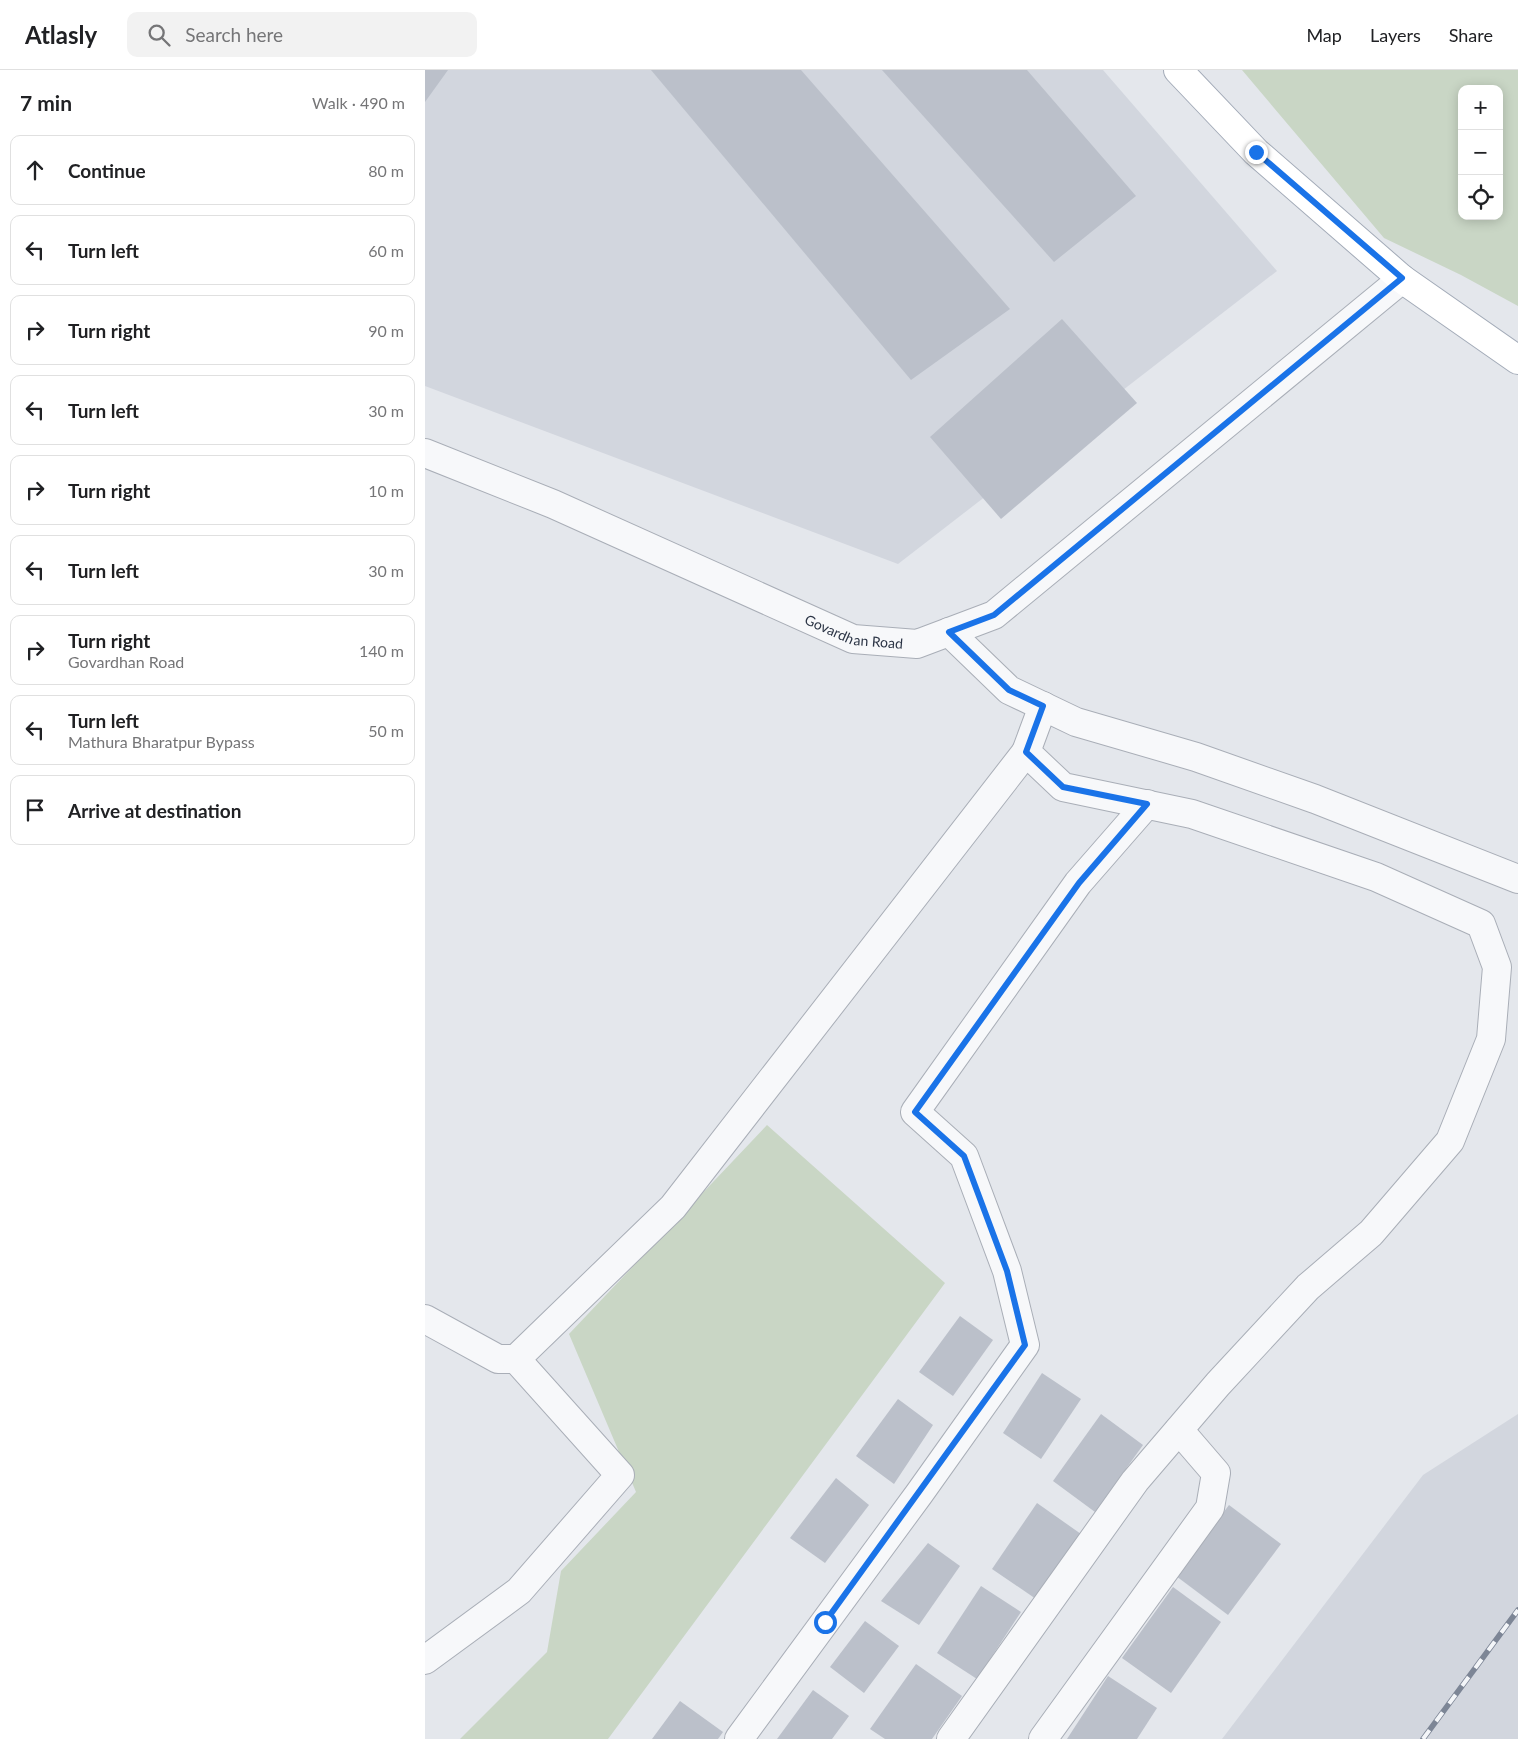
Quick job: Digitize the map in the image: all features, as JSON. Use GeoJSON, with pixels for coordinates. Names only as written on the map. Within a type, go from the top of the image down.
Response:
{"type":"FeatureCollection","features":[{"type":"Feature","properties":{"kind":"main road"},"geometry":{"type":"LineString","coordinates":[[1178,70],[1256,152],[1402,278],[1518,360]]}},
{"type":"Feature","properties":{"kind":"street","name":"Govardhan Road"},"geometry":{"type":"LineString","coordinates":[[425,453],[553,504],[853,639],[917,644],[994,615],[1402,278]]}},
{"type":"Feature","properties":{"kind":"street"},"geometry":{"type":"LineString","coordinates":[[949,632],[1009,690],[1076,722],[1195,757],[1315,799],[1518,879]]}},
{"type":"Feature","properties":{"kind":"street"},"geometry":{"type":"LineString","coordinates":[[425,1319],[498,1359],[516,1359],[673,1207],[1026,752],[1043,706]]}},
{"type":"Feature","properties":{"kind":"street"},"geometry":{"type":"LineString","coordinates":[[951,1739],[1135,1481],[1218,1384],[1308,1287],[1371,1233],[1450,1141],[1491,1038],[1497,967],[1481,924],[1376,877],[1192,814],[1063,787],[1026,752]]}},
{"type":"Feature","properties":{"kind":"street"},"geometry":{"type":"LineString","coordinates":[[739,1739],[913,1502],[1025,1345],[1007,1271],[964,1156],[915,1112],[1079,883],[1147,804]]}},
{"type":"Feature","properties":{"kind":"street"},"geometry":{"type":"LineString","coordinates":[[425,1660],[519,1591],[620,1475],[516,1359]]}},
{"type":"Feature","properties":{"kind":"street"},"geometry":{"type":"LineString","coordinates":[[1043,1739],[1210,1508],[1216,1474],[1179,1430]]}},
{"type":"Feature","properties":{"kind":"shaded area"},"geometry":{"type":"Polygon","coordinates":[[[425,70],[1103,70],[1277,271],[898,564],[425,386],[425,70]]]}},
{"type":"Feature","properties":{"kind":"shaded area"},"geometry":{"type":"Polygon","coordinates":[[[1518,1414],[1518,1739],[1222,1739],[1423,1475],[1518,1414]]]}},
{"type":"Feature","properties":{"kind":"green space"},"geometry":{"type":"Polygon","coordinates":[[[1242,70],[1518,70],[1518,306],[1461,275],[1384,238],[1242,70]]]}},
{"type":"Feature","properties":{"kind":"green space"},"geometry":{"type":"Polygon","coordinates":[[[767,1125],[945,1283],[608,1739],[460,1739],[547,1652],[561,1571],[636,1492],[569,1334],[767,1125]]]}},
{"type":"Feature","properties":{"kind":"building"},"geometry":{"type":"Polygon","coordinates":[[[425,70],[448,70],[425,102],[425,70]]]}},
{"type":"Feature","properties":{"kind":"building"},"geometry":{"type":"Polygon","coordinates":[[[651,70],[801,70],[1010,309],[911,380],[651,70]]]}},
{"type":"Feature","properties":{"kind":"building"},"geometry":{"type":"Polygon","coordinates":[[[882,70],[1027,70],[1136,196],[1054,262],[882,70]]]}},
{"type":"Feature","properties":{"kind":"building"},"geometry":{"type":"Polygon","coordinates":[[[1062,319],[1137,403],[1001,519],[930,437],[1062,319]]]}},
{"type":"Feature","properties":{"kind":"building"},"geometry":{"type":"Polygon","coordinates":[[[960,1316],[993,1340],[953,1396],[919,1372],[960,1316]]]}},
{"type":"Feature","properties":{"kind":"building"},"geometry":{"type":"Polygon","coordinates":[[[1042,1373],[1081,1399],[1041,1459],[1003,1433],[1042,1373]]]}},
{"type":"Feature","properties":{"kind":"building"},"geometry":{"type":"Polygon","coordinates":[[[898,1399],[933,1425],[894,1484],[856,1456],[898,1399]]]}},
{"type":"Feature","properties":{"kind":"building"},"geometry":{"type":"Polygon","coordinates":[[[1101,1414],[1143,1445],[1095,1512],[1053,1481],[1101,1414]]]}},
{"type":"Feature","properties":{"kind":"building"},"geometry":{"type":"Polygon","coordinates":[[[836,1478],[869,1505],[825,1563],[790,1538],[836,1478]]]}},
{"type":"Feature","properties":{"kind":"building"},"geometry":{"type":"Polygon","coordinates":[[[1037,1503],[1081,1534],[1036,1599],[992,1569],[1037,1503]]]}},
{"type":"Feature","properties":{"kind":"building"},"geometry":{"type":"Polygon","coordinates":[[[1229,1505],[1281,1544],[1228,1615],[1176,1576],[1229,1505]]]}},
{"type":"Feature","properties":{"kind":"building"},"geometry":{"type":"Polygon","coordinates":[[[928,1543],[960,1566],[919,1625],[881,1601],[928,1543]]]}},
{"type":"Feature","properties":{"kind":"building"},"geometry":{"type":"Polygon","coordinates":[[[981,1586],[1021,1612],[977,1679],[937,1653],[981,1586]]]}},
{"type":"Feature","properties":{"kind":"building"},"geometry":{"type":"Polygon","coordinates":[[[1173,1587],[1221,1622],[1171,1693],[1122,1658],[1173,1587]]]}},
{"type":"Feature","properties":{"kind":"building"},"geometry":{"type":"Polygon","coordinates":[[[865,1621],[899,1646],[864,1693],[830,1667],[865,1621]]]}},
{"type":"Feature","properties":{"kind":"building"},"geometry":{"type":"Polygon","coordinates":[[[916,1664],[962,1696],[932,1739],[885,1739],[870,1729],[916,1664]]]}},
{"type":"Feature","properties":{"kind":"building"},"geometry":{"type":"Polygon","coordinates":[[[1108,1676],[1157,1708],[1137,1739],[1067,1739],[1108,1676]]]}},
{"type":"Feature","properties":{"kind":"building"},"geometry":{"type":"Polygon","coordinates":[[[813,1690],[849,1716],[832,1739],[777,1739],[813,1690]]]}},
{"type":"Feature","properties":{"kind":"building"},"geometry":{"type":"Polygon","coordinates":[[[680,1701],[723,1732],[718,1739],[652,1739],[680,1701]]]}},
{"type":"Feature","properties":{"kind":"railway"},"geometry":{"type":"LineString","coordinates":[[1423,1739],[1518,1610]]}},
{"type":"Feature","properties":{"kind":"route"},"geometry":{"type":"LineString","coordinates":[[825,1622],[1025,1345],[1007,1271],[964,1156],[915,1112],[1079,883],[1147,804],[1063,787],[1026,752],[1043,706],[1009,690],[949,632],[994,615],[1402,278],[1256,152]]}}]}
